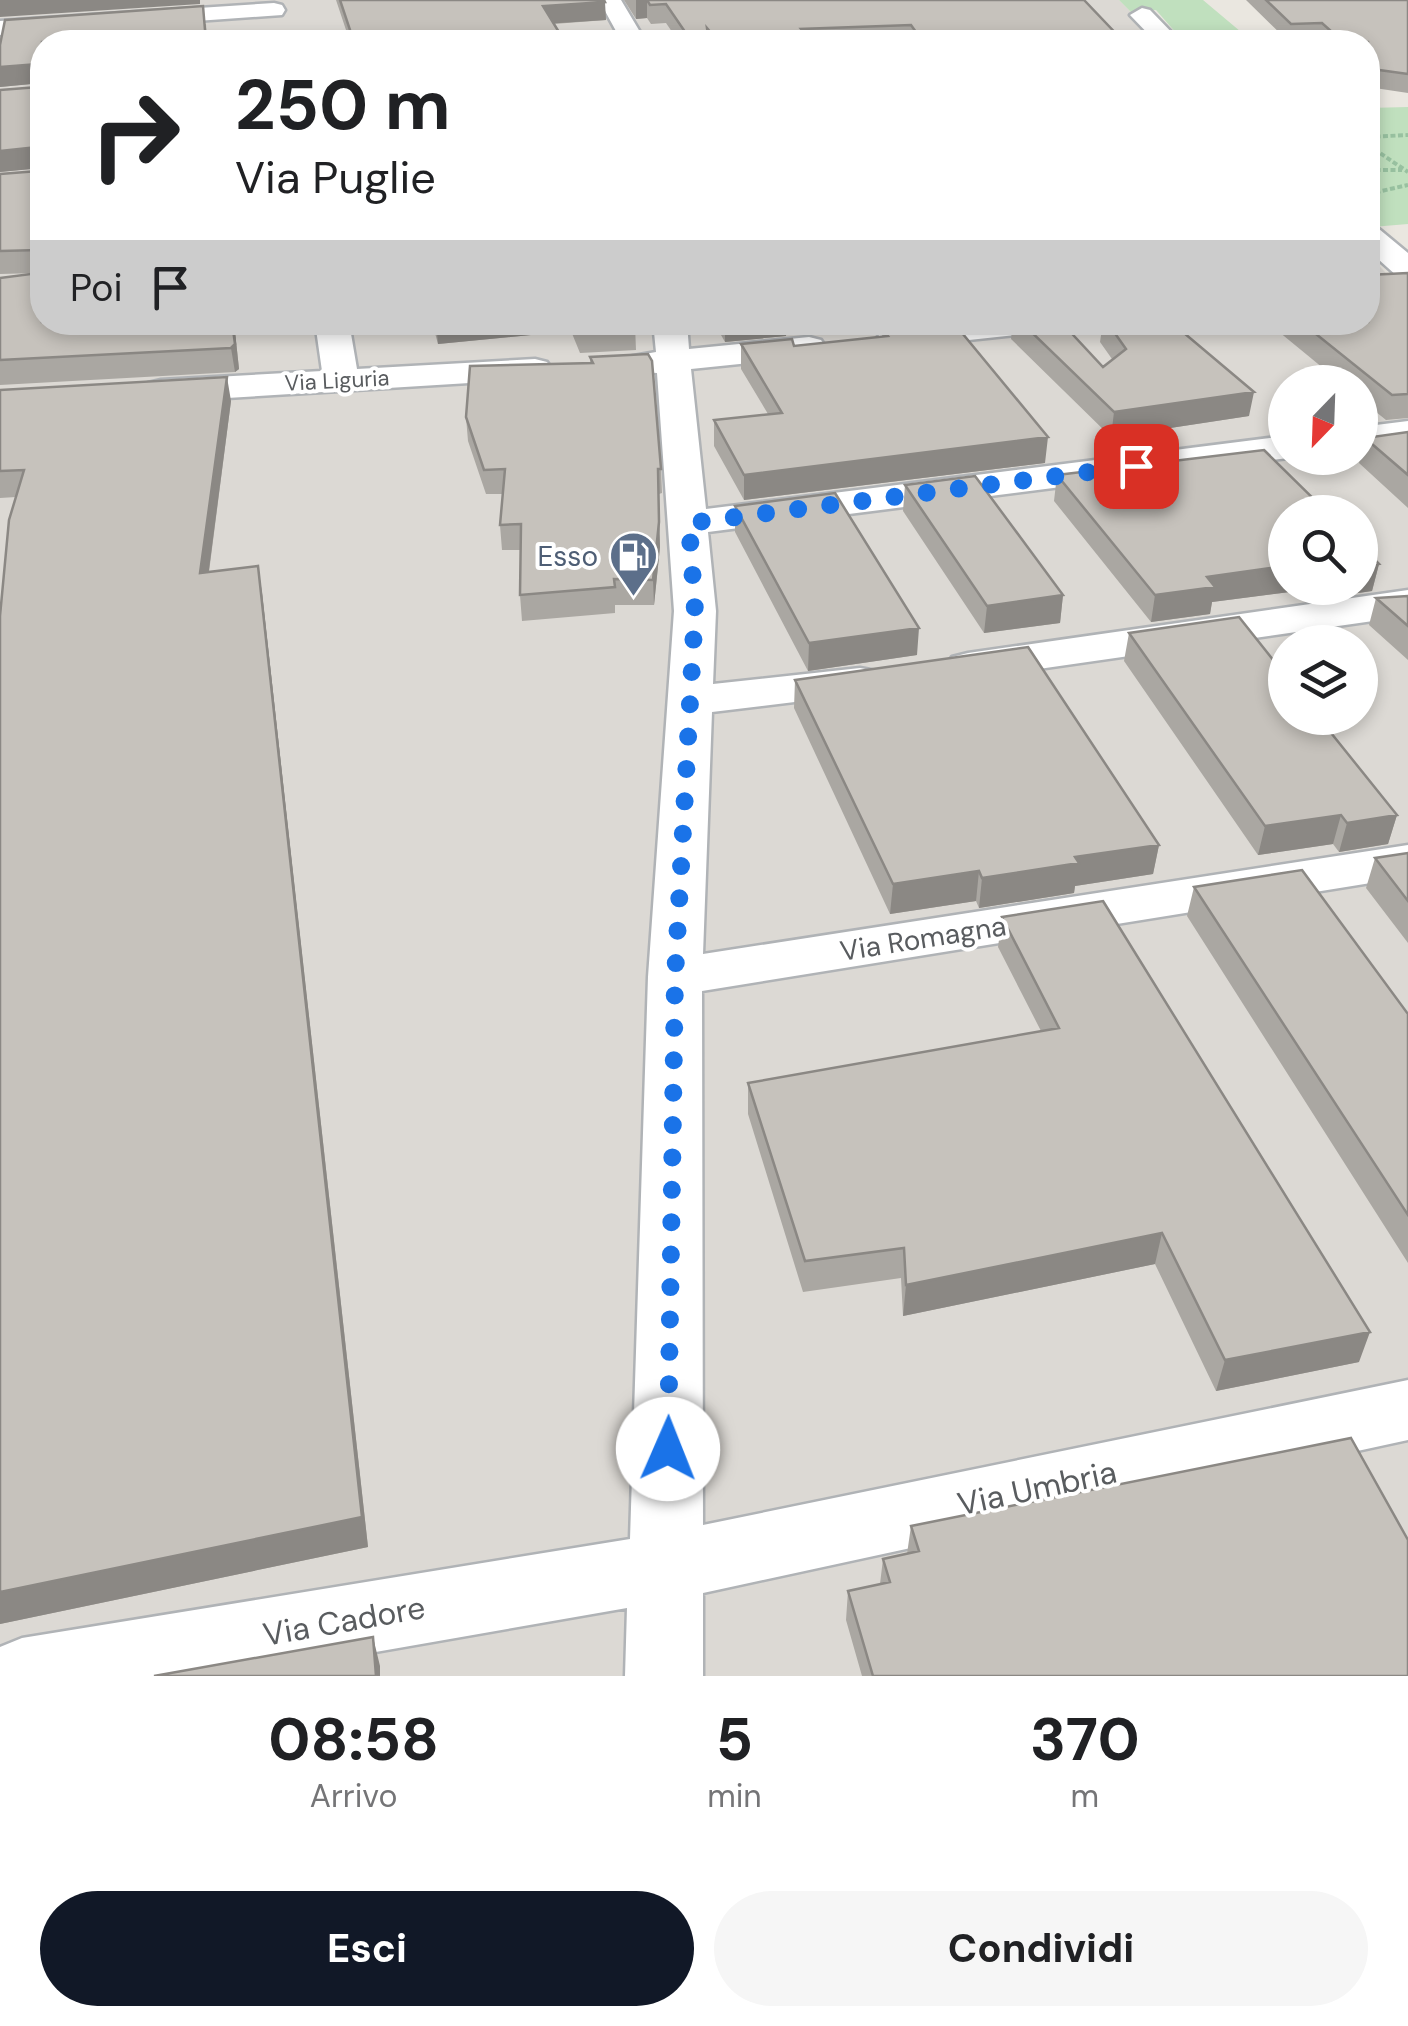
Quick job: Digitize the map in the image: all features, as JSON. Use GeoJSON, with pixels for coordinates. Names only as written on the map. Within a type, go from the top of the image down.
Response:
{"type":"FeatureCollection","features":[{"type":"Feature","properties":{"kind":"street"},"geometry":{"type":"LineString","coordinates":[[610,0],[627,30]]}},
{"type":"Feature","properties":{"kind":"street"},"geometry":{"type":"LineString","coordinates":[[0,28],[274,12]]}},
{"type":"Feature","properties":{"kind":"street"},"geometry":{"type":"LineString","coordinates":[[1142,16],[1157,30]]}},
{"type":"Feature","properties":{"kind":"street"},"geometry":{"type":"LineString","coordinates":[[1380,252],[1399,279]]}},
{"type":"Feature","properties":{"kind":"street"},"geometry":{"type":"LineString","coordinates":[[334,335],[340,380]]}},
{"type":"Feature","properties":{"kind":"street"},"geometry":{"type":"LineString","coordinates":[[615,365],[672,342],[859,342],[923,335]]}},
{"type":"Feature","properties":{"kind":"street"},"geometry":{"type":"LineString","coordinates":[[664,1676],[675,977],[695,611],[672,342]]}},
{"type":"Feature","properties":{"kind":"street","name":"Via Liguria"},"geometry":{"type":"LineString","coordinates":[[132,392],[576,367]]}},
{"type":"Feature","properties":{"kind":"street"},"geometry":{"type":"LineString","coordinates":[[1378,436],[1408,432]]}},
{"type":"Feature","properties":{"kind":"street"},"geometry":{"type":"LineString","coordinates":[[689,523],[1268,449]]}},
{"type":"Feature","properties":{"kind":"street"},"geometry":{"type":"LineString","coordinates":[[691,700],[755,696],[1408,603]]}},
{"type":"Feature","properties":{"kind":"street","name":"Via Romagna"},"geometry":{"type":"LineString","coordinates":[[675,977],[1408,862]]}},
{"type":"Feature","properties":{"kind":"street","name":"Via Umbria"},"geometry":{"type":"LineString","coordinates":[[666,1567],[1408,1410]]}},
{"type":"Feature","properties":{"kind":"street","name":"Via Cadore"},"geometry":{"type":"LineString","coordinates":[[22,1676],[666,1567]]}},
{"type":"Feature","properties":{"kind":"path"},"geometry":{"type":"LineString","coordinates":[[1380,136],[1408,136]]}},
{"type":"Feature","properties":{"kind":"path"},"geometry":{"type":"LineString","coordinates":[[1380,153],[1407,170]]}},
{"type":"Feature","properties":{"kind":"path"},"geometry":{"type":"LineString","coordinates":[[1380,170],[1407,170]]}},
{"type":"Feature","properties":{"kind":"path"},"geometry":{"type":"LineString","coordinates":[[1380,191],[1408,185]]}},
{"type":"Feature","properties":{"kind":"shaded area"},"geometry":{"type":"Polygon","coordinates":[[[0,0],[1119,0],[1149,30],[30,30],[30,335],[1380,335],[1380,267],[1401,289],[1408,288],[1408,1676],[0,1676],[0,0]]]}},
{"type":"Feature","properties":{"kind":"green space"},"geometry":{"type":"Polygon","coordinates":[[[1119,0],[1203,0],[1239,30],[1174,30],[1156,10],[1131,12],[1119,0]]]}},
{"type":"Feature","properties":{"kind":"green space"},"geometry":{"type":"Polygon","coordinates":[[[1408,107],[1408,224],[1380,226],[1380,108],[1408,107]]]}},
{"type":"Feature","properties":{"kind":"building"},"geometry":{"type":"Polygon","coordinates":[[[340,0],[605,2],[543,6],[558,30],[350,30],[340,0]]]}},
{"type":"Feature","properties":{"kind":"building"},"geometry":{"type":"Polygon","coordinates":[[[647,0],[1084,0],[1113,30],[915,30],[911,25],[684,30],[666,4],[650,5],[647,0]]]}},
{"type":"Feature","properties":{"kind":"building"},"geometry":{"type":"Polygon","coordinates":[[[1266,0],[1408,0],[1408,74],[1380,70],[1380,30],[1330,30],[1322,23],[1291,24],[1266,0]]]}},
{"type":"Feature","properties":{"kind":"building"},"geometry":{"type":"Polygon","coordinates":[[[203,6],[205,30],[30,30],[30,65],[0,67],[5,20],[203,6]]]}},
{"type":"Feature","properties":{"kind":"building"},"geometry":{"type":"Polygon","coordinates":[[[30,88],[30,148],[0,151],[0,90],[30,88]]]}},
{"type":"Feature","properties":{"kind":"building"},"geometry":{"type":"Polygon","coordinates":[[[30,172],[30,250],[0,251],[0,174],[30,172]]]}},
{"type":"Feature","properties":{"kind":"building"},"geometry":{"type":"Polygon","coordinates":[[[1408,273],[1408,394],[1392,395],[1378,384],[1378,365],[1355,365],[1317,335],[1380,335],[1380,274],[1408,273]]]}},
{"type":"Feature","properties":{"kind":"building"},"geometry":{"type":"Polygon","coordinates":[[[30,274],[30,335],[234,335],[235,344],[231,348],[0,360],[0,278],[30,274]]]}},
{"type":"Feature","properties":{"kind":"building"},"geometry":{"type":"Polygon","coordinates":[[[964,335],[1048,437],[744,475],[714,420],[782,413],[741,344],[792,339],[794,346],[888,336],[964,335]]]}},
{"type":"Feature","properties":{"kind":"building"},"geometry":{"type":"Polygon","coordinates":[[[1034,335],[1073,335],[1103,367],[1126,349],[1116,335],[1186,335],[1254,392],[1114,412],[1034,335]]]}},
{"type":"Feature","properties":{"kind":"building"},"geometry":{"type":"Polygon","coordinates":[[[648,354],[652,361],[661,469],[653,580],[614,579],[615,587],[520,595],[521,524],[500,525],[505,469],[484,470],[466,417],[470,366],[593,363],[590,357],[648,354]]]}},
{"type":"Feature","properties":{"kind":"building"},"geometry":{"type":"Polygon","coordinates":[[[227,377],[200,573],[258,566],[362,1517],[0,1592],[0,616],[9,520],[24,470],[0,471],[0,390],[227,377]]]}},
{"type":"Feature","properties":{"kind":"building"},"geometry":{"type":"Polygon","coordinates":[[[1408,432],[1408,475],[1378,449],[1378,436],[1408,432]]]}},
{"type":"Feature","properties":{"kind":"building"},"geometry":{"type":"Polygon","coordinates":[[[1264,450],[1268,454],[1268,475],[1289,475],[1310,495],[1268,495],[1268,568],[1207,577],[1215,587],[1155,595],[1057,475],[1264,450]]]}},
{"type":"Feature","properties":{"kind":"building"},"geometry":{"type":"Polygon","coordinates":[[[975,476],[1063,595],[987,606],[905,485],[975,476]]]}},
{"type":"Feature","properties":{"kind":"building"},"geometry":{"type":"Polygon","coordinates":[[[835,493],[919,628],[809,643],[735,506],[835,493]]]}},
{"type":"Feature","properties":{"kind":"building"},"geometry":{"type":"Polygon","coordinates":[[[1408,596],[1408,626],[1378,600],[1408,596]]]}},
{"type":"Feature","properties":{"kind":"building"},"geometry":{"type":"Polygon","coordinates":[[[1239,617],[1268,654],[1268,735],[1333,735],[1397,815],[1347,823],[1341,815],[1265,826],[1129,633],[1239,617]]]}},
{"type":"Feature","properties":{"kind":"building"},"geometry":{"type":"Polygon","coordinates":[[[1028,647],[1159,845],[1075,857],[1079,863],[982,878],[979,871],[893,884],[795,680],[1028,647]]]}},
{"type":"Feature","properties":{"kind":"building"},"geometry":{"type":"Polygon","coordinates":[[[1408,853],[1408,901],[1375,858],[1408,853]]]}},
{"type":"Feature","properties":{"kind":"building"},"geometry":{"type":"Polygon","coordinates":[[[1302,870],[1408,1014],[1408,1215],[1194,887],[1302,870]]]}},
{"type":"Feature","properties":{"kind":"building"},"geometry":{"type":"Polygon","coordinates":[[[1103,901],[1370,1332],[1225,1360],[1162,1233],[906,1285],[904,1248],[805,1261],[748,1083],[1059,1028],[1002,917],[1103,901]]]}},
{"type":"Feature","properties":{"kind":"building"},"geometry":{"type":"Polygon","coordinates":[[[1351,1438],[1408,1540],[1408,1676],[873,1676],[848,1591],[890,1582],[883,1559],[919,1551],[911,1526],[1351,1438]]]}},
{"type":"Feature","properties":{"kind":"building"},"geometry":{"type":"Polygon","coordinates":[[[373,1637],[376,1676],[154,1676],[373,1637]]]}},
{"type":"Feature","properties":{"kind":"place","name":"Esso"},"geometry":{"type":"Point","coordinates":[633,598]}},
{"type":"Feature","properties":{"kind":"route"},"geometry":{"type":"LineString","coordinates":[[668,1449],[675,977],[695,611],[689,523],[1136,466]]}}]}
